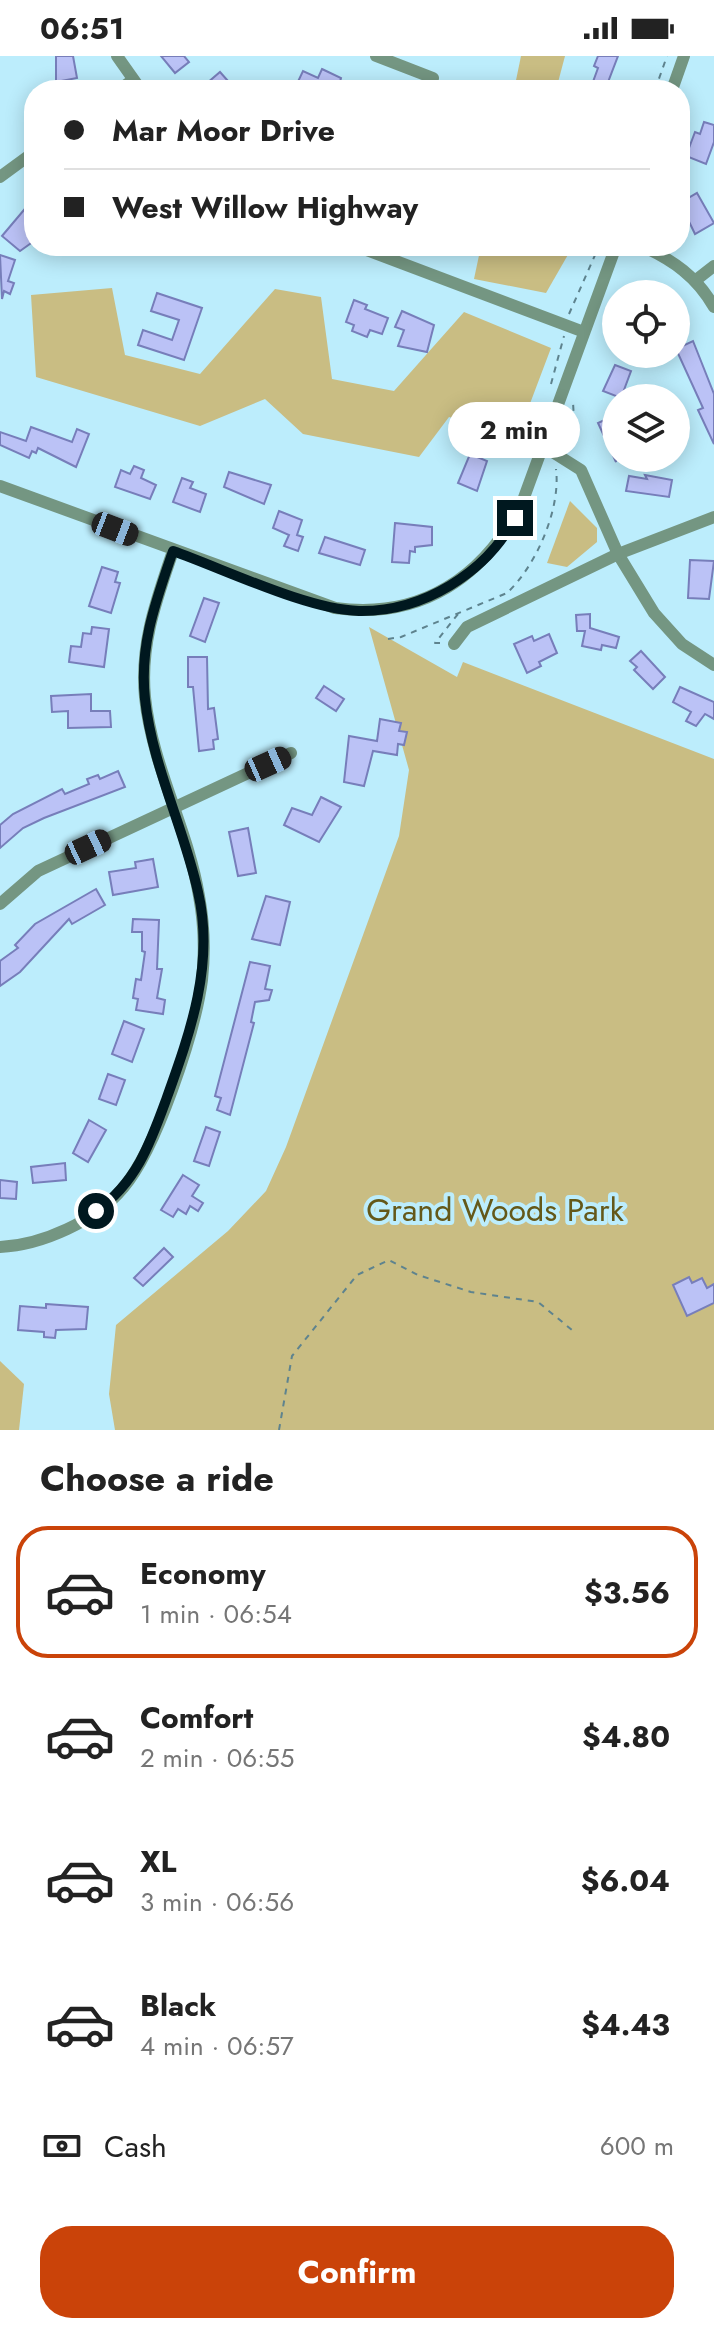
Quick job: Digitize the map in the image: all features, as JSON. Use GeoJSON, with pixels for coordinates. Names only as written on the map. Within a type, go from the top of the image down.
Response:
{"type":"FeatureCollection","features":[{"type":"Feature","properties":{"kind":"street"},"geometry":{"type":"LineString","coordinates":[[117,56],[134,80]]}},
{"type":"Feature","properties":{"kind":"street"},"geometry":{"type":"LineString","coordinates":[[376,56],[432,80]]}},
{"type":"Feature","properties":{"kind":"street"},"geometry":{"type":"LineString","coordinates":[[676,80],[684,56]]}},
{"type":"Feature","properties":{"kind":"street"},"geometry":{"type":"LineString","coordinates":[[0,177],[24,159]]}},
{"type":"Feature","properties":{"kind":"street"},"geometry":{"type":"LineString","coordinates":[[387,256],[584,332]]}},
{"type":"Feature","properties":{"kind":"street"},"geometry":{"type":"LineString","coordinates":[[0,486],[335,608],[360,611],[395,606],[457,582],[475,569],[507,532],[543,446],[612,256]]}},
{"type":"Feature","properties":{"kind":"street"},"geometry":{"type":"LineString","coordinates":[[662,256],[696,280],[714,307]]}},
{"type":"Feature","properties":{"kind":"street"},"geometry":{"type":"LineString","coordinates":[[696,280],[714,266]]}},
{"type":"Feature","properties":{"kind":"street"},"geometry":{"type":"LineString","coordinates":[[543,446],[581,470],[618,554],[667,628],[682,644],[714,665]]}},
{"type":"Feature","properties":{"kind":"street"},"geometry":{"type":"LineString","coordinates":[[454,644],[467,627],[618,554],[714,517]]}},
{"type":"Feature","properties":{"kind":"street"},"geometry":{"type":"LineString","coordinates":[[0,1247],[43,1238],[96,1211],[131,1179],[150,1143],[190,1028],[204,962],[199,894],[145,699],[143,650],[173,551]]}},
{"type":"Feature","properties":{"kind":"street"},"geometry":{"type":"LineString","coordinates":[[0,904],[38,871],[291,753]]}},
{"type":"Feature","properties":{"kind":"path"},"geometry":{"type":"LineString","coordinates":[[659,80],[667,56]]}},
{"type":"Feature","properties":{"kind":"path"},"geometry":{"type":"LineString","coordinates":[[279,1430],[292,1356],[357,1275],[389,1260],[418,1275],[471,1292],[538,1302],[572,1330]]}},
{"type":"Feature","properties":{"kind":"green space"},"geometry":{"type":"Polygon","coordinates":[[[521,56],[565,56],[559,80],[516,80],[521,56]]]}},
{"type":"Feature","properties":{"kind":"green space"},"geometry":{"type":"Polygon","coordinates":[[[479,256],[567,256],[546,293],[474,279],[479,256]]]}},
{"type":"Feature","properties":{"kind":"green space"},"geometry":{"type":"Polygon","coordinates":[[[112,288],[125,355],[200,374],[275,289],[321,297],[332,379],[394,391],[464,312],[551,348],[517,438],[449,417],[419,457],[303,434],[265,399],[200,426],[36,377],[31,295],[112,288]]]}},
{"type":"Feature","properties":{"kind":"green space"},"geometry":{"type":"Polygon","coordinates":[[[570,501],[597,528],[597,542],[567,567],[547,563],[570,501]]]}},
{"type":"Feature","properties":{"kind":"green space","name":"Grand Woods Park"},"geometry":{"type":"Polygon","coordinates":[[[369,627],[457,677],[463,662],[714,759],[714,1430],[115,1430],[109,1394],[116,1325],[228,1231],[266,1191],[286,1147],[399,836],[409,770],[369,627]]]}},
{"type":"Feature","properties":{"kind":"green space"},"geometry":{"type":"Polygon","coordinates":[[[0,1361],[24,1384],[19,1430],[0,1430],[0,1361]]]}},
{"type":"Feature","properties":{"kind":"building"},"geometry":{"type":"Polygon","coordinates":[[[56,56],[73,56],[77,78],[56,80],[56,56]]]}},
{"type":"Feature","properties":{"kind":"building"},"geometry":{"type":"Polygon","coordinates":[[[161,56],[184,56],[189,62],[175,73],[161,56]]]}},
{"type":"Feature","properties":{"kind":"building"},"geometry":{"type":"Polygon","coordinates":[[[598,56],[618,56],[609,80],[594,80],[598,68],[594,66],[598,56]]]}},
{"type":"Feature","properties":{"kind":"building"},"geometry":{"type":"Polygon","coordinates":[[[322,69],[341,78],[299,80],[303,71],[318,78],[322,69]]]}},
{"type":"Feature","properties":{"kind":"building"},"geometry":{"type":"Polygon","coordinates":[[[220,72],[227,80],[211,80],[220,72]]]}},
{"type":"Feature","properties":{"kind":"building"},"geometry":{"type":"Polygon","coordinates":[[[704,122],[714,125],[714,142],[706,164],[690,158],[695,132],[700,134],[704,122]]]}},
{"type":"Feature","properties":{"kind":"building"},"geometry":{"type":"Polygon","coordinates":[[[697,193],[714,223],[695,234],[690,224],[690,197],[697,193]]]}},
{"type":"Feature","properties":{"kind":"building"},"geometry":{"type":"Polygon","coordinates":[[[24,210],[24,248],[20,251],[2,236],[24,210]]]}},
{"type":"Feature","properties":{"kind":"building"},"geometry":{"type":"Polygon","coordinates":[[[0,255],[15,260],[8,281],[14,283],[10,294],[4,291],[2,299],[0,255]]]}},
{"type":"Feature","properties":{"kind":"building"},"geometry":{"type":"Polygon","coordinates":[[[157,293],[202,308],[184,360],[138,345],[143,330],[172,340],[179,320],[151,311],[157,293]]]}},
{"type":"Feature","properties":{"kind":"building"},"geometry":{"type":"Polygon","coordinates":[[[354,300],[367,305],[365,309],[388,318],[382,334],[370,330],[367,337],[352,331],[354,325],[346,322],[354,300]]]}},
{"type":"Feature","properties":{"kind":"building"},"geometry":{"type":"Polygon","coordinates":[[[402,311],[434,325],[427,352],[398,346],[404,330],[395,327],[402,311]]]}},
{"type":"Feature","properties":{"kind":"building"},"geometry":{"type":"Polygon","coordinates":[[[693,341],[714,394],[714,444],[698,410],[703,408],[685,368],[690,368],[690,342],[693,341]]]}},
{"type":"Feature","properties":{"kind":"building"},"geometry":{"type":"Polygon","coordinates":[[[614,368],[631,371],[626,384],[606,384],[614,368]]]}},
{"type":"Feature","properties":{"kind":"building"},"geometry":{"type":"Polygon","coordinates":[[[31,427],[72,442],[77,429],[89,434],[76,467],[38,448],[36,453],[32,451],[29,458],[0,445],[0,432],[26,441],[31,427]]]}},
{"type":"Feature","properties":{"kind":"building"},"geometry":{"type":"Polygon","coordinates":[[[470,454],[487,461],[477,491],[458,483],[470,454]]]}},
{"type":"Feature","properties":{"kind":"building"},"geometry":{"type":"Polygon","coordinates":[[[134,466],[144,470],[141,478],[156,485],[150,499],[115,487],[121,470],[130,474],[134,466]]]}},
{"type":"Feature","properties":{"kind":"building"},"geometry":{"type":"Polygon","coordinates":[[[229,472],[271,485],[264,504],[224,487],[229,472]]]}},
{"type":"Feature","properties":{"kind":"building"},"geometry":{"type":"Polygon","coordinates":[[[645,475],[672,480],[669,497],[626,491],[629,476],[647,479],[645,475]]]}},
{"type":"Feature","properties":{"kind":"building"},"geometry":{"type":"Polygon","coordinates":[[[182,478],[193,482],[190,488],[206,494],[200,512],[173,502],[182,478]]]}},
{"type":"Feature","properties":{"kind":"building"},"geometry":{"type":"Polygon","coordinates":[[[279,511],[302,520],[297,535],[303,537],[298,551],[284,546],[289,535],[273,528],[279,511]]]}},
{"type":"Feature","properties":{"kind":"building"},"geometry":{"type":"Polygon","coordinates":[[[395,523],[432,527],[432,545],[415,547],[415,552],[410,551],[409,563],[392,562],[395,523]]]}},
{"type":"Feature","properties":{"kind":"building"},"geometry":{"type":"Polygon","coordinates":[[[325,537],[365,550],[360,565],[319,553],[325,537]]]}},
{"type":"Feature","properties":{"kind":"building"},"geometry":{"type":"Polygon","coordinates":[[[690,560],[714,561],[709,599],[688,598],[690,560]]]}},
{"type":"Feature","properties":{"kind":"building"},"geometry":{"type":"Polygon","coordinates":[[[102,567],[118,572],[115,582],[120,583],[111,613],[89,606],[102,567]]]}},
{"type":"Feature","properties":{"kind":"building"},"geometry":{"type":"Polygon","coordinates":[[[204,598],[219,603],[205,642],[190,636],[204,598]]]}},
{"type":"Feature","properties":{"kind":"building"},"geometry":{"type":"Polygon","coordinates":[[[590,614],[590,628],[619,637],[616,648],[602,645],[601,650],[582,646],[585,631],[577,631],[576,615],[590,614]]]}},
{"type":"Feature","properties":{"kind":"building"},"geometry":{"type":"Polygon","coordinates":[[[92,627],[109,629],[104,667],[69,662],[71,646],[81,647],[83,633],[91,634],[92,627]]]}},
{"type":"Feature","properties":{"kind":"building"},"geometry":{"type":"Polygon","coordinates":[[[549,634],[557,653],[539,662],[541,666],[527,673],[514,644],[532,636],[534,641],[549,634]]]}},
{"type":"Feature","properties":{"kind":"building"},"geometry":{"type":"Polygon","coordinates":[[[641,651],[665,677],[653,689],[634,670],[637,667],[630,661],[641,651]]]}},
{"type":"Feature","properties":{"kind":"building"},"geometry":{"type":"Polygon","coordinates":[[[188,657],[207,657],[208,709],[214,708],[218,739],[213,740],[214,749],[199,751],[193,687],[188,687],[188,657]]]}},
{"type":"Feature","properties":{"kind":"building"},"geometry":{"type":"Polygon","coordinates":[[[324,686],[344,699],[336,711],[316,698],[324,686]]]}},
{"type":"Feature","properties":{"kind":"building"},"geometry":{"type":"Polygon","coordinates":[[[680,687],[714,702],[714,719],[705,714],[696,726],[686,721],[691,712],[673,702],[680,687]]]}},
{"type":"Feature","properties":{"kind":"building"},"geometry":{"type":"Polygon","coordinates":[[[91,694],[91,711],[110,711],[111,727],[68,728],[68,711],[52,712],[51,696],[91,694]]]}},
{"type":"Feature","properties":{"kind":"building"},"geometry":{"type":"Polygon","coordinates":[[[380,719],[401,723],[399,731],[407,732],[404,745],[398,744],[397,755],[373,751],[364,786],[344,782],[349,736],[377,741],[380,719]]]}},
{"type":"Feature","properties":{"kind":"building"},"geometry":{"type":"Polygon","coordinates":[[[118,771],[125,787],[23,828],[0,848],[0,825],[13,814],[62,789],[65,794],[89,784],[87,779],[98,775],[100,779],[118,771]]]}},
{"type":"Feature","properties":{"kind":"building"},"geometry":{"type":"Polygon","coordinates":[[[321,797],[341,807],[319,842],[284,825],[292,808],[312,815],[321,797]]]}},
{"type":"Feature","properties":{"kind":"building"},"geometry":{"type":"Polygon","coordinates":[[[248,828],[256,873],[238,876],[229,832],[248,828]]]}},
{"type":"Feature","properties":{"kind":"building"},"geometry":{"type":"Polygon","coordinates":[[[153,859],[158,887],[113,895],[109,872],[136,868],[135,862],[153,859]]]}},
{"type":"Feature","properties":{"kind":"building"},"geometry":{"type":"Polygon","coordinates":[[[96,889],[105,905],[72,924],[69,919],[20,972],[0,986],[0,961],[18,948],[15,945],[35,924],[96,889]]]}},
{"type":"Feature","properties":{"kind":"building"},"geometry":{"type":"Polygon","coordinates":[[[266,896],[290,902],[280,945],[252,939],[266,896]]]}},
{"type":"Feature","properties":{"kind":"building"},"geometry":{"type":"Polygon","coordinates":[[[133,919],[159,920],[157,969],[162,969],[157,998],[165,1000],[163,1014],[136,1010],[138,999],[133,998],[136,979],[141,980],[145,952],[142,951],[142,932],[132,932],[133,919]]]}},
{"type":"Feature","properties":{"kind":"building"},"geometry":{"type":"Polygon","coordinates":[[[250,962],[270,966],[265,989],[272,990],[269,1000],[255,1002],[251,1022],[254,1023],[230,1115],[217,1110],[221,1098],[215,1096],[250,962]]]}},
{"type":"Feature","properties":{"kind":"building"},"geometry":{"type":"Polygon","coordinates":[[[124,1021],[144,1029],[132,1062],[112,1054],[124,1021]]]}},
{"type":"Feature","properties":{"kind":"building"},"geometry":{"type":"Polygon","coordinates":[[[108,1074],[125,1080],[116,1105],[99,1099],[108,1074]]]}},
{"type":"Feature","properties":{"kind":"building"},"geometry":{"type":"Polygon","coordinates":[[[89,1120],[106,1130],[88,1162],[73,1153],[89,1120]]]}},
{"type":"Feature","properties":{"kind":"building"},"geometry":{"type":"Polygon","coordinates":[[[206,1127],[220,1132],[209,1166],[194,1161],[206,1127]]]}},
{"type":"Feature","properties":{"kind":"building"},"geometry":{"type":"Polygon","coordinates":[[[65,1163],[66,1180],[33,1183],[31,1167],[65,1163]]]}},
{"type":"Feature","properties":{"kind":"building"},"geometry":{"type":"Polygon","coordinates":[[[183,1175],[199,1185],[192,1196],[203,1203],[198,1211],[190,1206],[186,1214],[178,1209],[173,1217],[161,1210],[183,1175]]]}},
{"type":"Feature","properties":{"kind":"building"},"geometry":{"type":"Polygon","coordinates":[[[0,1180],[17,1182],[16,1199],[0,1198],[0,1180]]]}},
{"type":"Feature","properties":{"kind":"building"},"geometry":{"type":"Polygon","coordinates":[[[164,1248],[173,1257],[143,1286],[134,1278],[164,1248]]]}},
{"type":"Feature","properties":{"kind":"building"},"geometry":{"type":"Polygon","coordinates":[[[689,1277],[692,1283],[702,1278],[707,1288],[714,1284],[714,1303],[687,1316],[673,1285],[689,1277]]]}},
{"type":"Feature","properties":{"kind":"building"},"geometry":{"type":"Polygon","coordinates":[[[46,1304],[88,1307],[86,1329],[56,1330],[55,1338],[44,1337],[44,1332],[18,1330],[20,1306],[46,1308],[46,1304]]]}},
{"type":"Feature","properties":{"kind":"route"},"geometry":{"type":"LineString","coordinates":[[96,1211],[122,1191],[150,1143],[190,1028],[202,982],[204,962],[199,894],[154,744],[145,699],[143,650],[146,632],[173,551],[302,598],[335,608],[360,611],[395,606],[457,582],[490,555],[515,518]]}}]}
